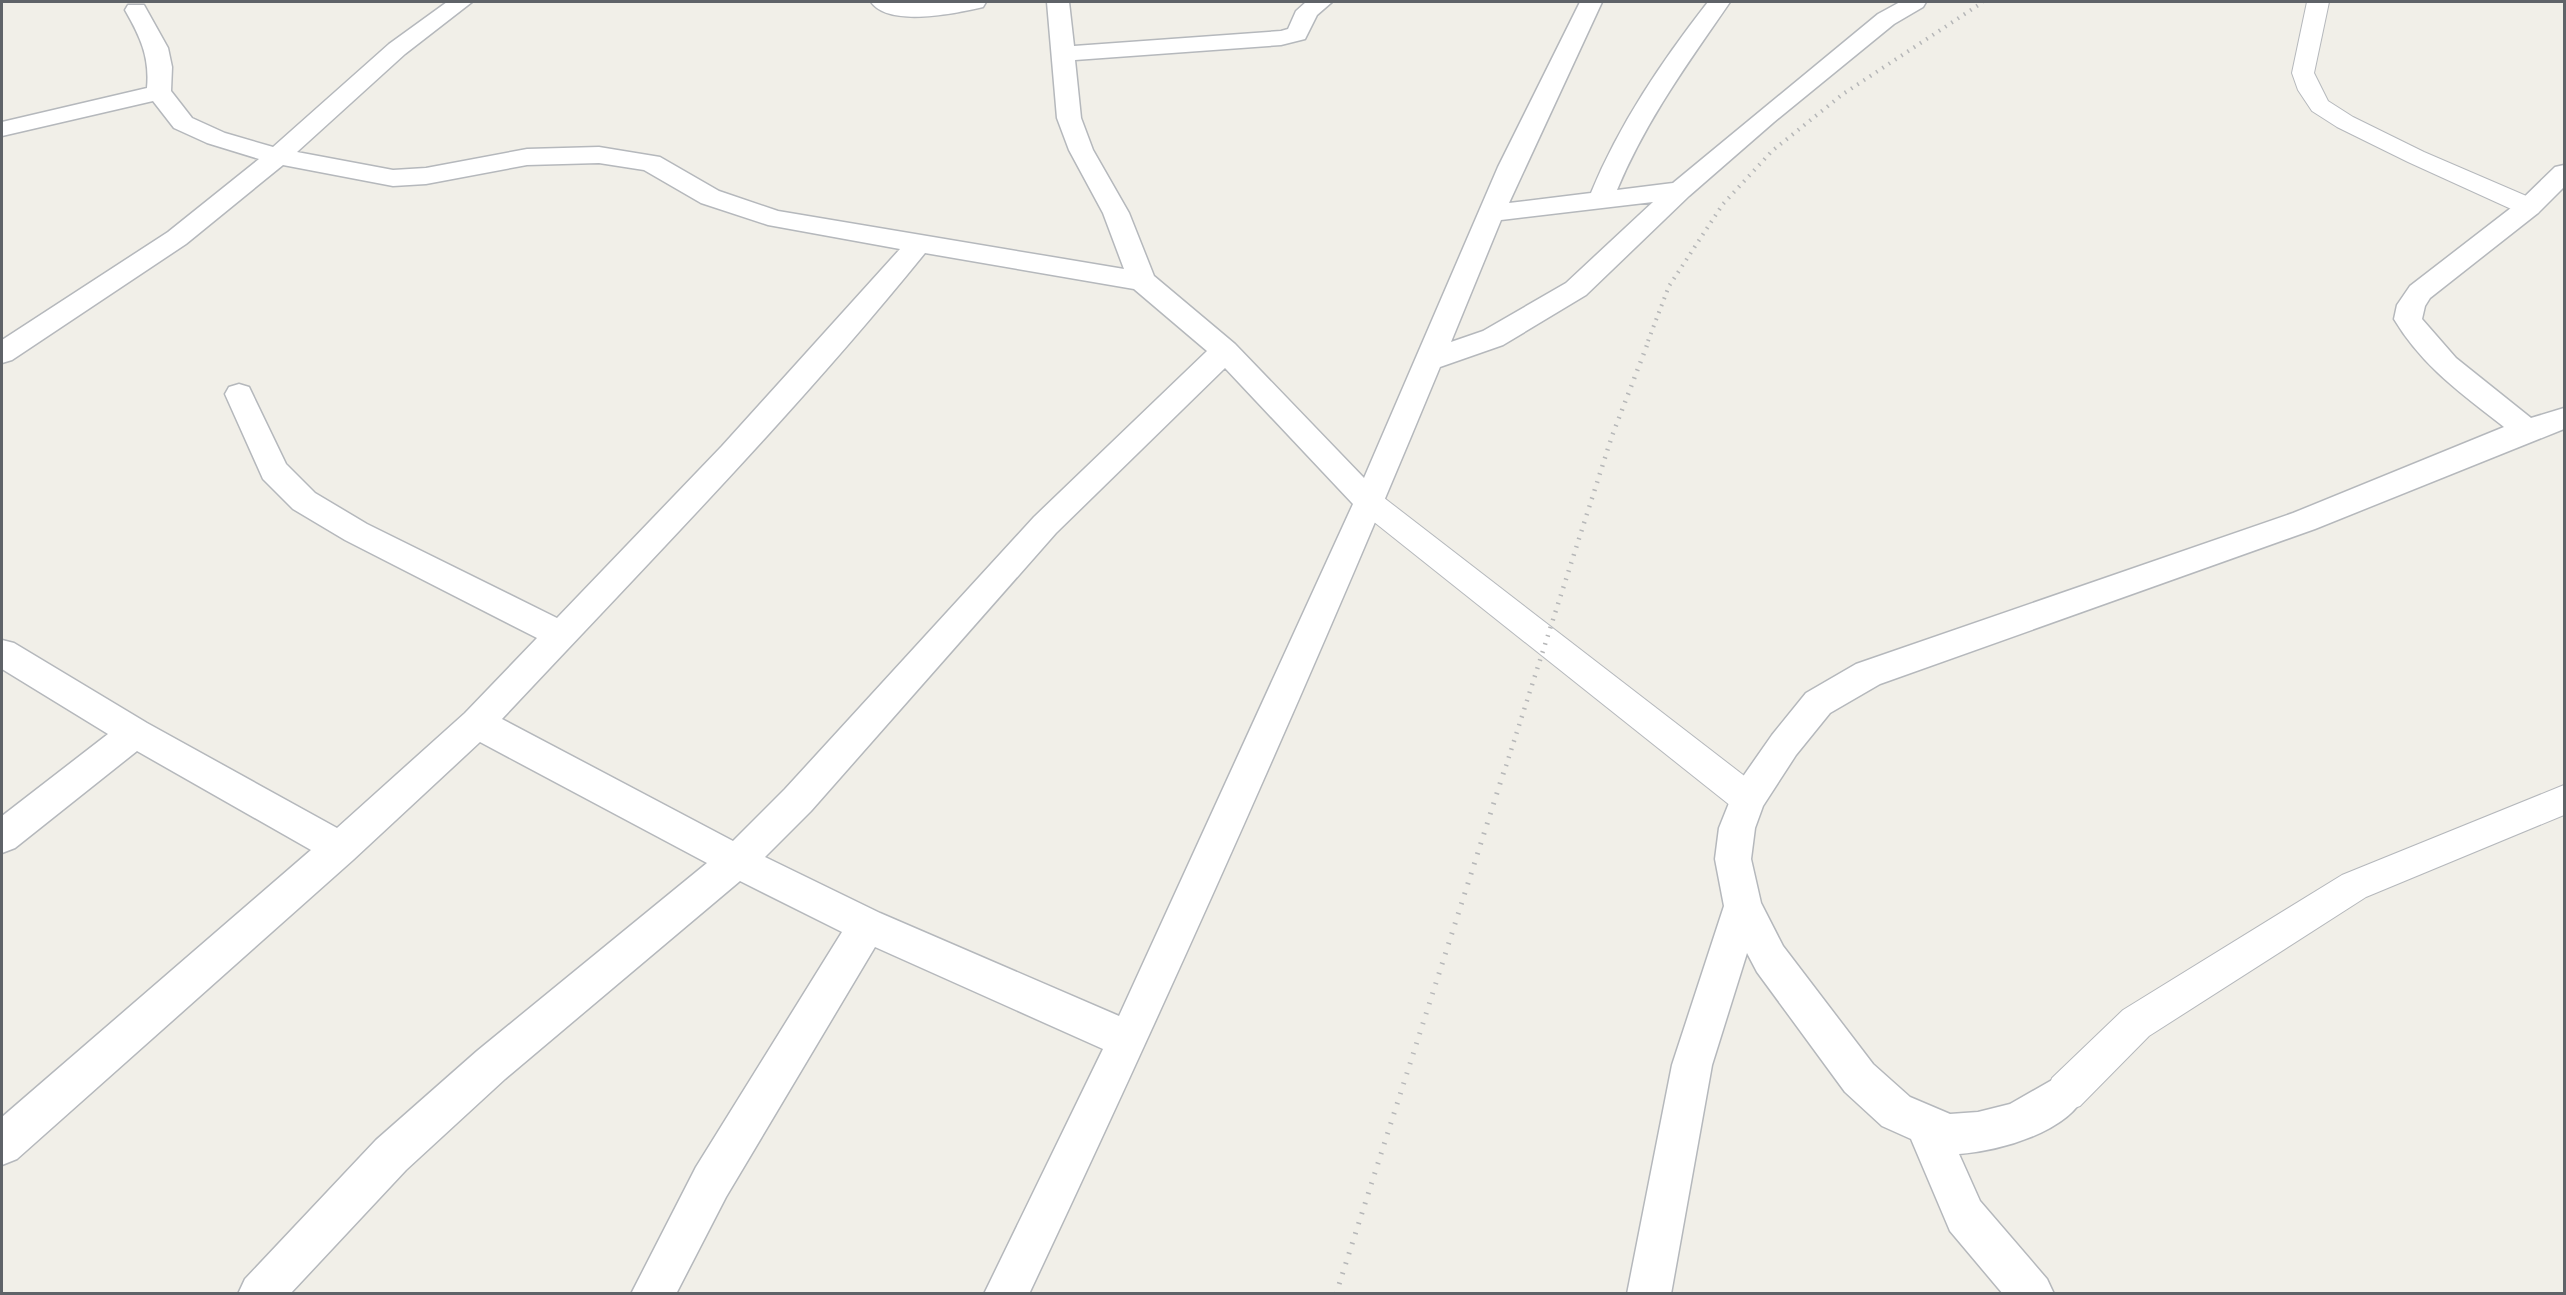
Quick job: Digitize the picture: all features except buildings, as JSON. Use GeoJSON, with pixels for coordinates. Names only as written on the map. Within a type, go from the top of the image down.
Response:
{"type":"FeatureCollection","features":[{"type":"Feature","properties":{"kind":"street"},"geometry":{"type":"LineString","coordinates":[[2,353],[177,238],[278,156],[397,49],[461,2]]}},
{"type":"Feature","properties":{"kind":"street"},"geometry":{"type":"LineString","coordinates":[[882,2],[913,10],[950,9],[975,2]]}},
{"type":"Feature","properties":{"kind":"street"},"geometry":{"type":"LineString","coordinates":[[1058,2],[1073,129],[1080,150],[1116,213],[1142,280],[1225,351],[1369,502]]}},
{"type":"Feature","properties":{"kind":"street"},"geometry":{"type":"LineString","coordinates":[[1064,54],[1281,38],[1297,34],[1307,11],[1321,2]]}},
{"type":"Feature","properties":{"kind":"street"},"geometry":{"type":"LineString","coordinates":[[1006,1293],[1128,1040],[1369,502],[1494,213],[1516,156],[1591,2]]}},
{"type":"Feature","properties":{"kind":"street"},"geometry":{"type":"LineString","coordinates":[[1600,201],[1614,165],[1646,103],[1719,2]]}},
{"type":"Feature","properties":{"kind":"street"},"geometry":{"type":"LineString","coordinates":[[1430,360],[1493,338],[1576,289],[1680,190],[1832,62],[1886,19],[1915,2]]}},
{"type":"Feature","properties":{"kind":"street"},"geometry":{"type":"LineString","coordinates":[[136,10],[156,45],[162,64],[159,92],[183,123],[216,138],[278,156],[393,178],[426,176],[527,157],[598,154],[651,163],[710,197],[735,207],[817,226],[1142,280]]}},
{"type":"Feature","properties":{"kind":"street"},"geometry":{"type":"LineString","coordinates":[[2,129],[159,92]]}},
{"type":"Feature","properties":{"kind":"street"},"geometry":{"type":"LineString","coordinates":[[2527,430],[2431,352],[2417,336],[2408,319],[2411,305],[2420,292],[2529,207],[2565,172]]}},
{"type":"Feature","properties":{"kind":"street"},"geometry":{"type":"LineString","coordinates":[[1494,213],[1680,190]]}},
{"type":"Feature","properties":{"kind":"street"},"geometry":{"type":"LineString","coordinates":[[2,1144],[340,848],[477,723],[733,454],[873,300],[920,242]]}},
{"type":"Feature","properties":{"kind":"street"},"geometry":{"type":"LineString","coordinates":[[260,1293],[391,1155],[491,1065],[737,861],[798,800],[1045,525],[1225,351]]}},
{"type":"Feature","properties":{"kind":"street"},"geometry":{"type":"LineString","coordinates":[[239,394],[274,471],[304,501],[356,532],[561,635]]}},
{"type":"Feature","properties":{"kind":"street"},"geometry":{"type":"LineString","coordinates":[[2066,1092],[2018,1123],[1978,1132],[1950,1134],[1896,1112],[1859,1078],[1770,959],[1743,906],[1733,859],[1737,828],[1748,799],[1784,746],[1818,703],[1868,674],[2304,521],[2527,430],[2565,418]]}},
{"type":"Feature","properties":{"kind":"street"},"geometry":{"type":"LineString","coordinates":[[2,653],[135,733],[340,848]]}},
{"type":"Feature","properties":{"kind":"street"},"geometry":{"type":"LineString","coordinates":[[477,723],[737,861],[867,925],[1128,1040]]}},
{"type":"Feature","properties":{"kind":"street"},"geometry":{"type":"LineString","coordinates":[[2,837],[135,733]]}},
{"type":"Feature","properties":{"kind":"street"},"geometry":{"type":"LineString","coordinates":[[1649,1293],[1692,1065],[1743,906]]}},
{"type":"Feature","properties":{"kind":"street"},"geometry":{"type":"LineString","coordinates":[[653,1293],[711,1182],[867,925]]}},
{"type":"Feature","properties":{"kind":"street"},"geometry":{"type":"LineString","coordinates":[[1926,1125],[1965,1216],[2032,1293]]}},
{"type":"Feature","properties":{"kind":"lane"},"geometry":{"type":"LineString","coordinates":[[2318,2],[2303,73],[2309,90],[2320,106],[2345,122],[2416,157],[2529,207]]}},
{"type":"Feature","properties":{"kind":"lane"},"geometry":{"type":"LineString","coordinates":[[1369,502],[1748,799]]}},
{"type":"Feature","properties":{"kind":"lane"},"geometry":{"type":"LineString","coordinates":[[2066,1092],[2136,1023],[2354,886],[2565,800]]}},
{"type":"Feature","properties":{"kind":"railway"},"geometry":{"type":"LineString","coordinates":[[1648,341],[1669,286],[1723,204],[1772,151],[1843,94],[1983,2]]}},
{"type":"Feature","properties":{"kind":"railway"},"geometry":{"type":"LineString","coordinates":[[1506,766],[1612,436],[1649,340]]}},
{"type":"Feature","properties":{"kind":"railway"},"geometry":{"type":"LineString","coordinates":[[1336,1294],[1506,765]]}}]}
